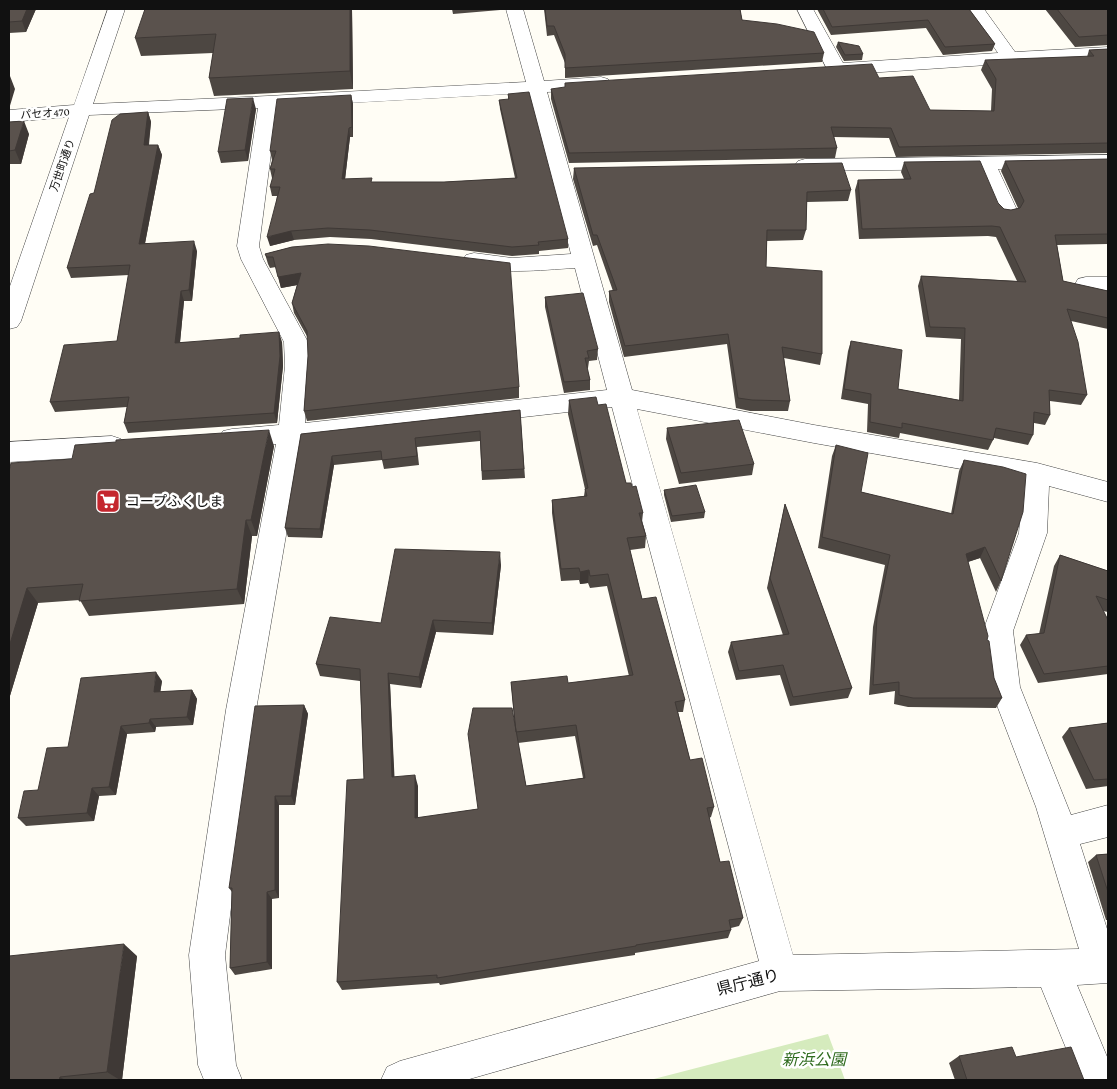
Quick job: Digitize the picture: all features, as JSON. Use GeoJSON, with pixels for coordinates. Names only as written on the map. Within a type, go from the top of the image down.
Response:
{"type":"FeatureCollection","features":[{"type":"Feature","properties":{"kind":"street","name":"万世町通り"},"geometry":{"type":"LineString","coordinates":[[9,321],[116,9]]}},
{"type":"Feature","properties":{"kind":"street"},"geometry":{"type":"LineString","coordinates":[[515,9],[537,87],[568,171],[584,260],[780,973]]}},
{"type":"Feature","properties":{"kind":"street"},"geometry":{"type":"LineString","coordinates":[[805,9],[837,69]]}},
{"type":"Feature","properties":{"kind":"street"},"geometry":{"type":"LineString","coordinates":[[976,9],[1010,58]]}},
{"type":"Feature","properties":{"kind":"street"},"geometry":{"type":"LineString","coordinates":[[818,70],[1108,52]]}},
{"type":"Feature","properties":{"kind":"street","name":"パセオ470"},"geometry":{"type":"LineString","coordinates":[[9,116],[80,110],[268,102],[614,82]]}},
{"type":"Feature","properties":{"kind":"street"},"geometry":{"type":"LineString","coordinates":[[223,1080],[217,1065],[206,955],[241,710],[291,434],[297,366],[296,342],[260,257],[248,246],[268,102]]}},
{"type":"Feature","properties":{"kind":"street"},"geometry":{"type":"LineString","coordinates":[[789,166],[1108,161]]}},
{"type":"Feature","properties":{"kind":"street"},"geometry":{"type":"LineString","coordinates":[[985,162],[1007,212]]}},
{"type":"Feature","properties":{"kind":"street"},"geometry":{"type":"LineString","coordinates":[[454,257],[512,265],[584,260]]}},
{"type":"Feature","properties":{"kind":"street"},"geometry":{"type":"LineString","coordinates":[[213,439],[291,434],[622,397],[814,434],[1037,473],[1108,492]]}},
{"type":"Feature","properties":{"kind":"street"},"geometry":{"type":"LineString","coordinates":[[9,452],[135,444]]}},
{"type":"Feature","properties":{"kind":"street"},"geometry":{"type":"LineString","coordinates":[[1037,473],[1032,534],[998,631],[1005,687],[1052,807],[1105,965]]}},
{"type":"Feature","properties":{"kind":"street"},"geometry":{"type":"LineString","coordinates":[[1060,833],[1108,821]]}},
{"type":"Feature","properties":{"kind":"street","name":"県庁通り"},"geometry":{"type":"LineString","coordinates":[[400,1080],[780,973],[1052,969],[1105,965]]}},
{"type":"Feature","properties":{"kind":"street"},"geometry":{"type":"LineString","coordinates":[[1052,969],[1098,1080]]}},
{"type":"Feature","properties":{"kind":"green space","name":"新浜公園"},"geometry":{"type":"Polygon","coordinates":[[[828,1034],[845,1080],[650,1080],[828,1034]]]}},
{"type":"Feature","properties":{"kind":"building"},"geometry":{"type":"Polygon","coordinates":[[[9,9],[27,9],[22,21],[9,22],[9,9]]]}},
{"type":"Feature","properties":{"kind":"building"},"geometry":{"type":"Polygon","coordinates":[[[145,9],[350,9],[350,71],[209,78],[216,34],[135,38],[145,9]]]}},
{"type":"Feature","properties":{"kind":"building"},"geometry":{"type":"Polygon","coordinates":[[[545,9],[740,9],[742,20],[777,24],[814,32],[824,53],[565,68],[565,54],[554,26],[547,26],[545,9]]]}},
{"type":"Feature","properties":{"kind":"building"},"geometry":{"type":"Polygon","coordinates":[[[823,9],[969,9],[995,44],[945,47],[928,20],[832,27],[823,9]]]}},
{"type":"Feature","properties":{"kind":"building"},"geometry":{"type":"Polygon","coordinates":[[[1057,9],[1108,9],[1108,35],[1079,37],[1057,9]]]}},
{"type":"Feature","properties":{"kind":"building"},"geometry":{"type":"Polygon","coordinates":[[[838,42],[859,46],[863,54],[845,55],[838,42]]]}},
{"type":"Feature","properties":{"kind":"building"},"geometry":{"type":"Polygon","coordinates":[[[1108,49],[1108,143],[899,147],[891,128],[831,127],[837,148],[569,153],[551,89],[565,87],[565,83],[872,64],[879,78],[913,76],[930,110],[994,111],[996,79],[985,60],[1094,56],[1089,50],[1108,49]]]}},
{"type":"Feature","properties":{"kind":"building"},"geometry":{"type":"Polygon","coordinates":[[[529,92],[568,239],[538,242],[539,245],[512,247],[370,230],[328,228],[291,231],[267,237],[280,187],[270,187],[275,169],[270,169],[276,151],[270,151],[277,99],[351,95],[352,127],[349,128],[342,179],[372,178],[371,182],[444,182],[517,178],[499,100],[509,99],[508,94],[529,92]]]}},
{"type":"Feature","properties":{"kind":"building"},"geometry":{"type":"Polygon","coordinates":[[[253,98],[245,150],[218,152],[227,99],[253,98]]]}},
{"type":"Feature","properties":{"kind":"building"},"geometry":{"type":"Polygon","coordinates":[[[148,112],[144,145],[158,145],[139,244],[194,241],[189,290],[181,291],[175,343],[240,338],[240,335],[279,332],[280,356],[274,413],[124,423],[129,397],[50,402],[64,345],[117,341],[130,265],[67,268],[90,194],[94,193],[112,120],[120,114],[148,112]]]}},
{"type":"Feature","properties":{"kind":"building"},"geometry":{"type":"Polygon","coordinates":[[[24,121],[15,150],[9,151],[9,122],[24,121]]]}},
{"type":"Feature","properties":{"kind":"building"},"geometry":{"type":"Polygon","coordinates":[[[1108,159],[1108,234],[1055,235],[1063,281],[1108,291],[1108,318],[1067,309],[1078,342],[1087,395],[1049,390],[1050,415],[1034,412],[1033,435],[996,428],[993,440],[902,423],[902,428],[870,422],[871,394],[844,389],[851,341],[902,350],[898,389],[963,401],[965,328],[930,327],[921,276],[1026,282],[1000,227],[862,229],[858,180],[911,179],[904,162],[980,161],[998,203],[1004,209],[1011,210],[1020,208],[1024,201],[1005,161],[1108,159]]]}},
{"type":"Feature","properties":{"kind":"building"},"geometry":{"type":"Polygon","coordinates":[[[842,163],[851,190],[807,192],[806,230],[767,230],[766,267],[822,271],[822,354],[782,347],[790,401],[738,398],[728,334],[625,346],[609,291],[617,290],[597,235],[593,235],[574,168],[842,163]]]}},
{"type":"Feature","properties":{"kind":"building"},"geometry":{"type":"Polygon","coordinates":[[[328,244],[369,246],[510,263],[519,387],[304,411],[308,356],[307,331],[292,303],[301,273],[278,277],[273,257],[267,257],[265,254],[292,247],[328,244]]]}},
{"type":"Feature","properties":{"kind":"building"},"geometry":{"type":"Polygon","coordinates":[[[583,293],[598,349],[587,351],[589,358],[585,358],[590,380],[564,382],[545,297],[583,293]]]}},
{"type":"Feature","properties":{"kind":"building"},"geometry":{"type":"Polygon","coordinates":[[[596,397],[598,405],[606,404],[626,483],[631,483],[632,487],[636,486],[643,513],[639,513],[646,536],[627,538],[642,599],[656,597],[685,700],[675,702],[690,760],[702,758],[714,807],[707,808],[720,862],[729,861],[743,918],[729,920],[731,930],[437,978],[437,975],[337,982],[347,780],[364,779],[360,669],[316,664],[330,617],[381,623],[395,549],[500,552],[492,623],[433,620],[419,677],[388,673],[392,777],[415,775],[415,818],[478,809],[468,734],[473,708],[512,708],[516,728],[511,682],[567,676],[568,683],[633,675],[608,574],[590,576],[589,570],[580,572],[579,568],[561,569],[552,500],[587,496],[585,489],[588,488],[569,400],[596,397]],[[576,725],[516,732],[526,786],[585,778],[576,725]]]}},
{"type":"Feature","properties":{"kind":"building"},"geometry":{"type":"Polygon","coordinates":[[[520,410],[524,469],[482,471],[480,431],[415,438],[417,456],[382,460],[381,451],[332,456],[320,529],[285,528],[301,434],[520,410]]]}},
{"type":"Feature","properties":{"kind":"building"},"geometry":{"type":"Polygon","coordinates":[[[739,420],[754,464],[681,473],[667,428],[739,420]]]}},
{"type":"Feature","properties":{"kind":"building"},"geometry":{"type":"Polygon","coordinates":[[[269,430],[251,520],[246,520],[237,589],[79,601],[83,584],[27,588],[9,647],[9,471],[11,463],[72,459],[75,445],[116,442],[116,440],[269,430]]]}},
{"type":"Feature","properties":{"kind":"building"},"geometry":{"type":"Polygon","coordinates":[[[836,445],[868,453],[861,492],[953,514],[964,460],[1003,467],[1026,474],[1023,512],[1001,581],[985,547],[966,554],[988,636],[987,640],[989,641],[994,678],[1002,698],[913,698],[899,695],[899,682],[873,685],[877,617],[890,555],[822,537],[836,445]]]}},
{"type":"Feature","properties":{"kind":"building"},"geometry":{"type":"Polygon","coordinates":[[[696,485],[705,512],[672,516],[664,490],[696,485]]]}},
{"type":"Feature","properties":{"kind":"building"},"geometry":{"type":"Polygon","coordinates":[[[785,504],[852,688],[793,697],[783,665],[739,671],[731,642],[789,634],[770,578],[785,504]]]}},
{"type":"Feature","properties":{"kind":"building"},"geometry":{"type":"Polygon","coordinates":[[[1060,555],[1108,571],[1108,600],[1096,596],[1108,620],[1108,666],[1044,674],[1026,635],[1044,633],[1060,555]]]}},
{"type":"Feature","properties":{"kind":"building"},"geometry":{"type":"Polygon","coordinates":[[[156,672],[154,692],[192,690],[187,717],[150,719],[149,723],[121,726],[109,787],[92,788],[87,813],[18,818],[24,791],[38,790],[47,748],[68,747],[81,678],[156,672]]]}},
{"type":"Feature","properties":{"kind":"building"},"geometry":{"type":"Polygon","coordinates":[[[304,705],[291,796],[275,796],[275,890],[267,892],[267,962],[230,968],[232,888],[229,888],[255,706],[304,705]]]}},
{"type":"Feature","properties":{"kind":"building"},"geometry":{"type":"Polygon","coordinates":[[[1108,723],[1108,779],[1094,780],[1069,728],[1108,723]]]}},
{"type":"Feature","properties":{"kind":"building"},"geometry":{"type":"Polygon","coordinates":[[[1108,854],[1108,892],[1096,855],[1108,854]]]}},
{"type":"Feature","properties":{"kind":"building"},"geometry":{"type":"Polygon","coordinates":[[[124,944],[107,1072],[60,1077],[59,1080],[9,1080],[9,956],[124,944]]]}},
{"type":"Feature","properties":{"kind":"building"},"geometry":{"type":"Polygon","coordinates":[[[1012,1047],[1016,1057],[1071,1047],[1084,1080],[967,1080],[959,1056],[1012,1047]]]}},
{"type":"Feature","properties":{"kind":"place","name":"コープふくしま"},"geometry":{"type":"Point","coordinates":[108,501]}}]}
